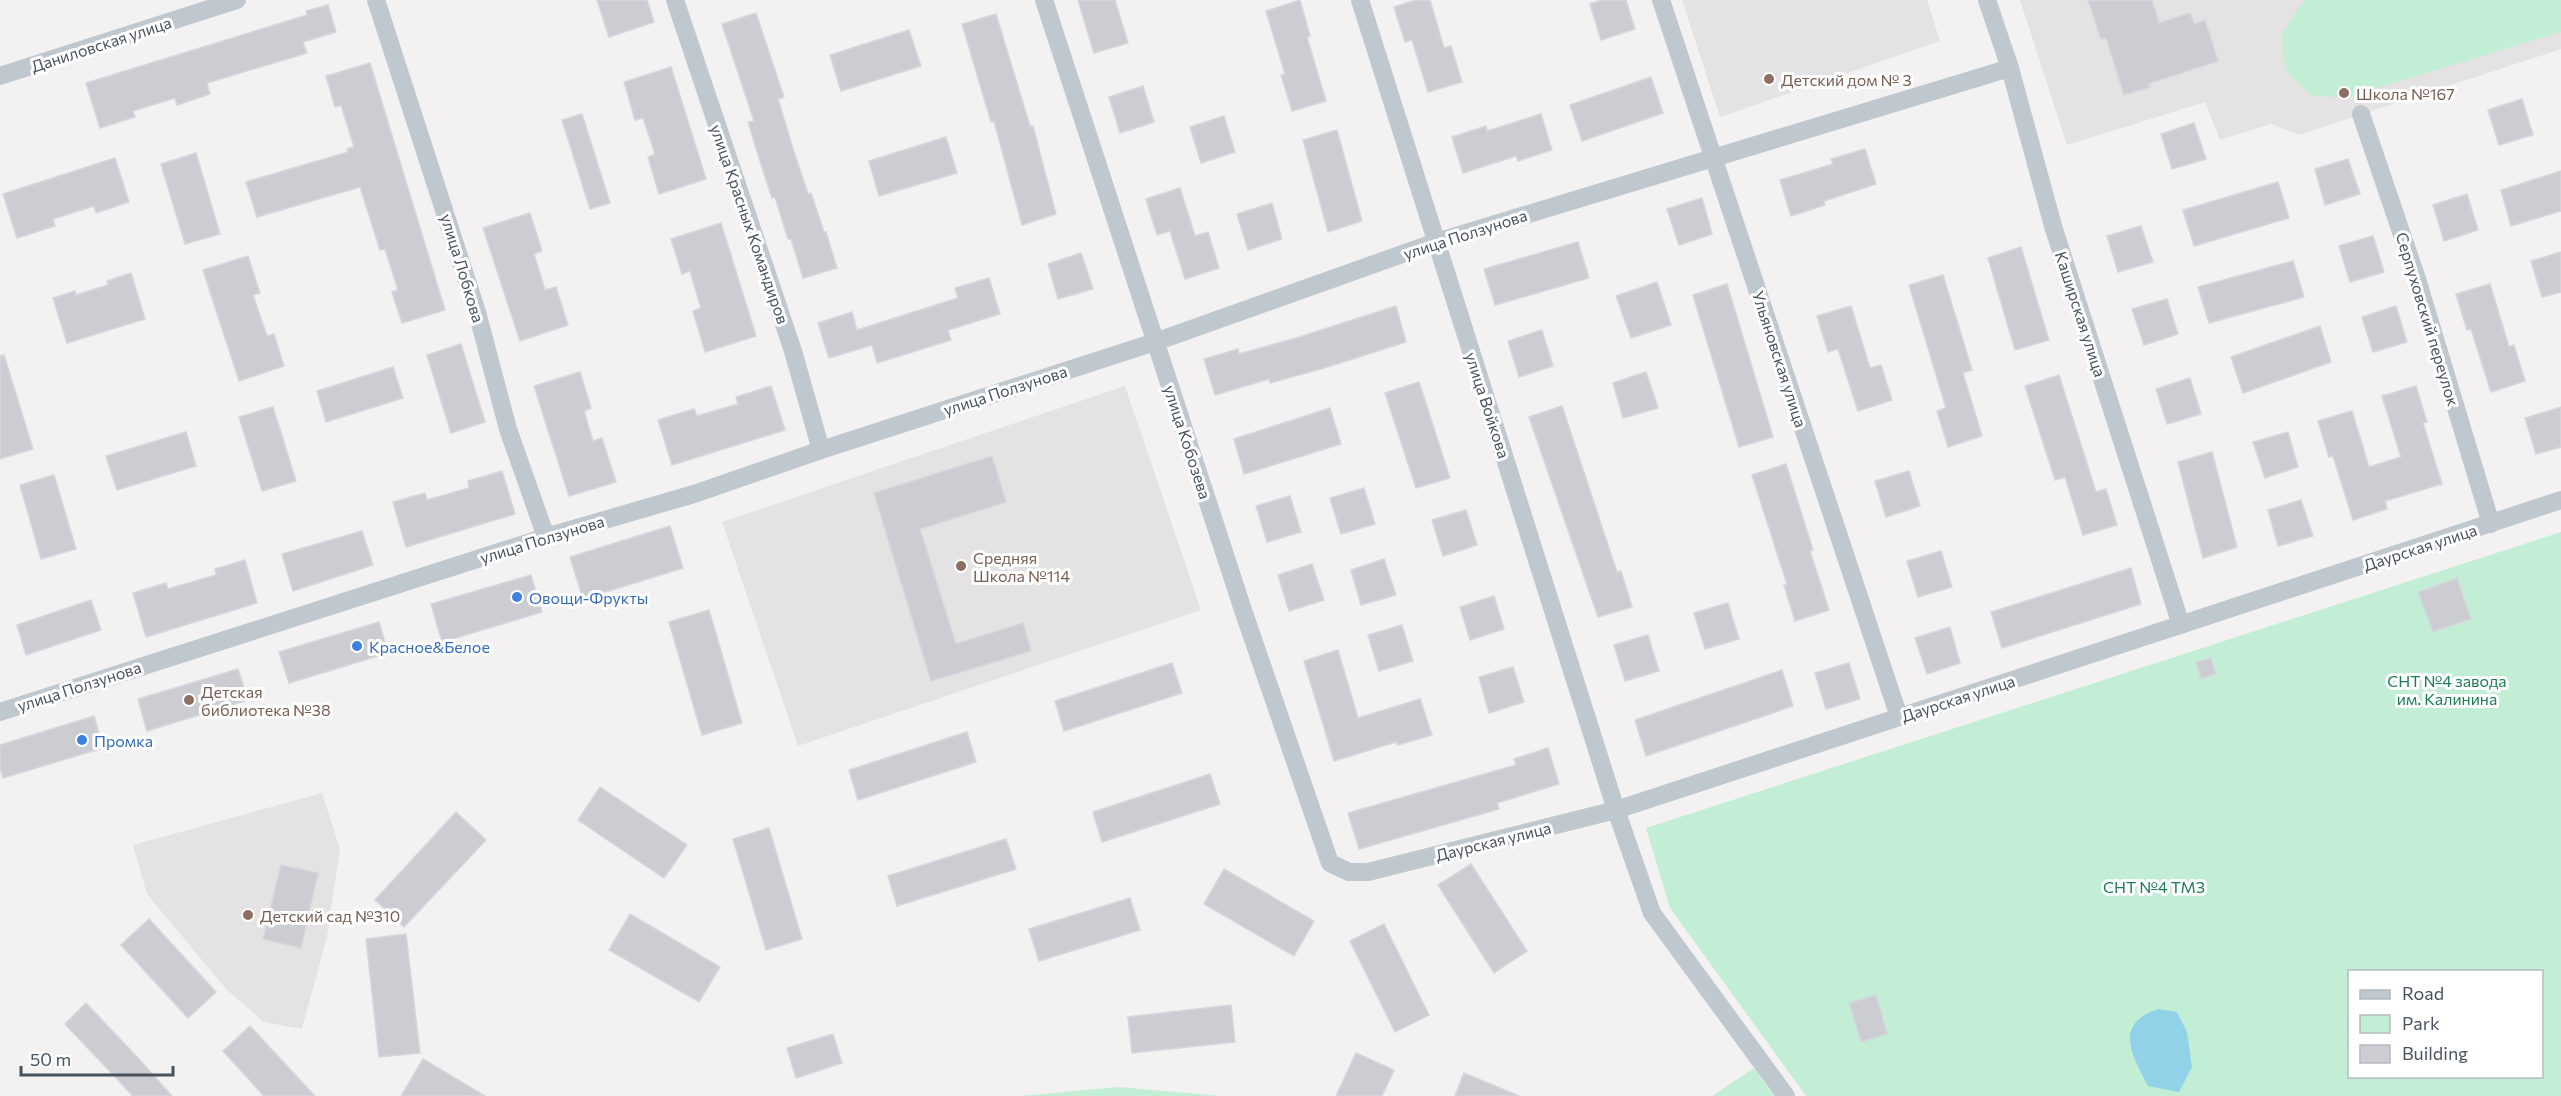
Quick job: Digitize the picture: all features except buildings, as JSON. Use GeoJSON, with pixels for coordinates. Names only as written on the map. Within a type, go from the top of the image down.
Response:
{"type":"FeatureCollection","features":[{"type":"Feature","properties":{"kind":"street","name":"Даниловская улица"},"geometry":{"type":"LineString","coordinates":[[0,76],[237,0]]}},
{"type":"Feature","properties":{"kind":"street","name":"улица Лобкова"},"geometry":{"type":"LineString","coordinates":[[376,0],[467,280],[508,429],[546,537]]}},
{"type":"Feature","properties":{"kind":"street","name":"улица Красных Командиров"},"geometry":{"type":"LineString","coordinates":[[675,0],[793,351],[821,450]]}},
{"type":"Feature","properties":{"kind":"street","name":"улица Кобозева"},"geometry":{"type":"LineString","coordinates":[[1044,0],[1243,610],[1330,863],[1349,872]]}},
{"type":"Feature","properties":{"kind":"street","name":"улица Войкова"},"geometry":{"type":"LineString","coordinates":[[1360,0],[1616,810],[1652,913],[1786,1096]]}},
{"type":"Feature","properties":{"kind":"street","name":"Ульяновская улица"},"geometry":{"type":"LineString","coordinates":[[1661,0],[1899,717]]}},
{"type":"Feature","properties":{"kind":"street","name":"Каширская улица"},"geometry":{"type":"LineString","coordinates":[[1988,0],[2010,68],[2053,226],[2181,625]]}},
{"type":"Feature","properties":{"kind":"street","name":"улица Ползунова"},"geometry":{"type":"LineString","coordinates":[[0,712],[546,537],[694,494],[821,450],[1155,342],[1436,242],[2010,68]]}},
{"type":"Feature","properties":{"kind":"street","name":"Серпуховский переулок"},"geometry":{"type":"LineString","coordinates":[[2361,114],[2417,279],[2491,524]]}},
{"type":"Feature","properties":{"kind":"street","name":"Даурская улица"},"geometry":{"type":"LineString","coordinates":[[1349,872],[1368,872],[1616,810],[2561,500]]}},
{"type":"Feature","properties":{"kind":"shaded area","name":"Детский дом № 3"},"geometry":{"type":"Polygon","coordinates":[[[1682,0],[1927,0],[1940,41],[1720,117],[1682,0]]]}},
{"type":"Feature","properties":{"kind":"shaded area"},"geometry":{"type":"Polygon","coordinates":[[[2020,0],[2561,0],[2561,49],[2299,135],[2271,124],[2220,140],[2205,102],[2067,145],[2020,0]]]}},
{"type":"Feature","properties":{"kind":"shaded area","name":"Средняя Школа №114"},"geometry":{"type":"Polygon","coordinates":[[[1125,386],[1201,610],[798,746],[722,522],[1125,386]]]}},
{"type":"Feature","properties":{"kind":"shaded area","name":"Детский сад №310"},"geometry":{"type":"Polygon","coordinates":[[[322,793],[340,849],[327,936],[302,1029],[264,1022],[226,989],[147,894],[133,845],[322,793]]]}},
{"type":"Feature","properties":{"kind":"green space","name":"Школа №167"},"geometry":{"type":"Polygon","coordinates":[[[2304,0],[2561,0],[2561,32],[2345,98],[2311,95],[2285,70],[2282,33],[2304,0]]]}},
{"type":"Feature","properties":{"kind":"green space","name":"СНТ №4 ТМЗ"},"geometry":{"type":"Polygon","coordinates":[[[2561,532],[2561,1096],[1806,1096],[1670,908],[1646,828],[2561,532]]]}},
{"type":"Feature","properties":{"kind":"green space"},"geometry":{"type":"Polygon","coordinates":[[[1754,1068],[1774,1096],[1712,1096],[1754,1068]]]}},
{"type":"Feature","properties":{"kind":"green space"},"geometry":{"type":"Polygon","coordinates":[[[1118,1087],[1222,1096],[1021,1096],[1118,1087]]]}},
{"type":"Feature","properties":{"kind":"water"},"geometry":{"type":"Polygon","coordinates":[[[2158,1009],[2177,1012],[2187,1032],[2192,1067],[2179,1092],[2148,1086],[2132,1052],[2131,1032],[2135,1023],[2144,1015],[2158,1009]]]}},
{"type":"Feature","properties":{"kind":"place","name":"Детский дом № 3"},"geometry":{"type":"Point","coordinates":[1769,79]}},
{"type":"Feature","properties":{"kind":"place","name":"Школа №167"},"geometry":{"type":"Point","coordinates":[2344,93]}},
{"type":"Feature","properties":{"kind":"place","name":"Средняя Школа №114"},"geometry":{"type":"Point","coordinates":[961,566]}},
{"type":"Feature","properties":{"kind":"place","name":"Овощи-Фрукты"},"geometry":{"type":"Point","coordinates":[517,597]}},
{"type":"Feature","properties":{"kind":"place","name":"Красное&Белое"},"geometry":{"type":"Point","coordinates":[357,646]}},
{"type":"Feature","properties":{"kind":"place","name":"Детская библиотека №38"},"geometry":{"type":"Point","coordinates":[189,700]}},
{"type":"Feature","properties":{"kind":"place","name":"Промка"},"geometry":{"type":"Point","coordinates":[82,740]}},
{"type":"Feature","properties":{"kind":"place","name":"Детский сад №310"},"geometry":{"type":"Point","coordinates":[248,915]}},
{"type":"Feature","properties":{"kind":"park label","name":"СНТ №4 завода им. Калинина"},"geometry":{"type":"Point","coordinates":[2447,689]}}]}
